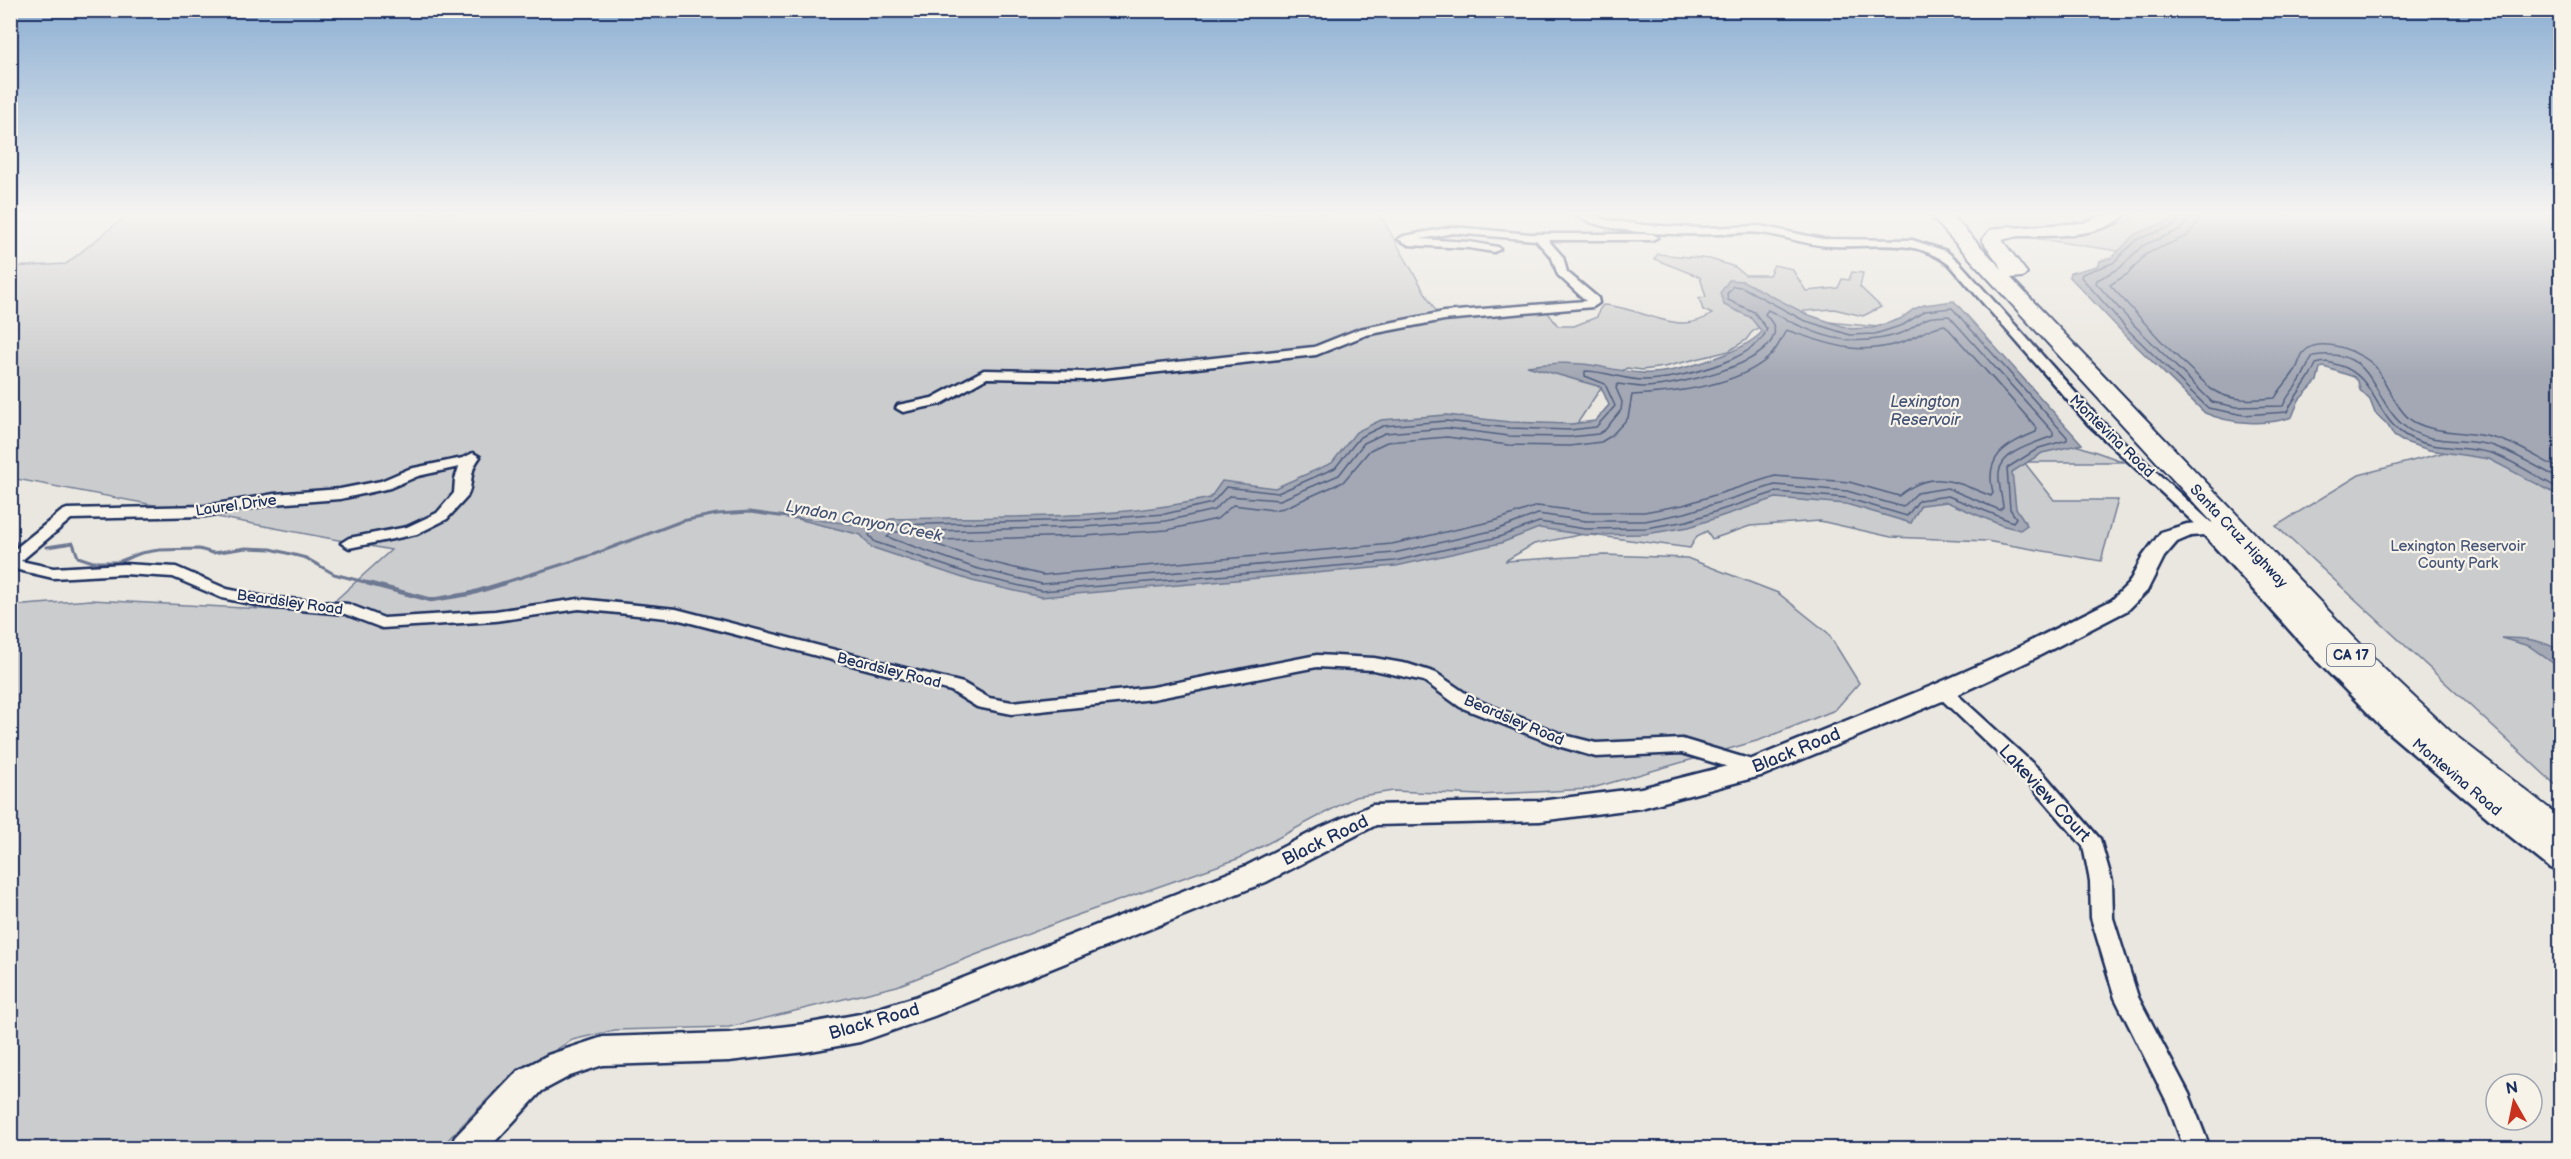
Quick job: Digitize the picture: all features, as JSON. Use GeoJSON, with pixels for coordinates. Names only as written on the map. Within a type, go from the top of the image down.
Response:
{"type":"FeatureCollection","features":[{"type":"Feature","properties":{"kind":"highway","name":"Santa Cruz Highway"},"geometry":{"type":"LineString","coordinates":[[1989,267],[2372,676],[2460,757],[2560,837]]}},
{"type":"Feature","properties":{"kind":"highway","name":"Santa Cruz Highway"},"geometry":{"type":"LineString","coordinates":[[2007,267],[2049,317],[2388,672],[2487,762],[2560,819]]}},
{"type":"Feature","properties":{"kind":"highway"},"geometry":{"type":"LineString","coordinates":[[2012,267],[2049,317]]}},
{"type":"Feature","properties":{"kind":"highway"},"geometry":{"type":"LineString","coordinates":[[2487,762],[2560,811]]}},
{"type":"Feature","properties":{"kind":"street"},"geometry":{"type":"LineString","coordinates":[[903,408],[936,401],[984,374],[1086,376],[1316,351],[1364,332],[1444,316],[1593,303],[1592,298],[1562,273],[1560,267]]}},
{"type":"Feature","properties":{"kind":"street","name":"Montevina Road"},"geometry":{"type":"LineString","coordinates":[[1956,267],[2094,422],[2209,528],[2343,674],[2394,723],[2483,800],[2560,860]]}},
{"type":"Feature","properties":{"kind":"street","name":"Laurel Drive"},"geometry":{"type":"LineString","coordinates":[[10,563],[68,514],[205,511],[274,499],[340,494],[385,485],[414,472],[471,459],[462,479],[462,494],[442,516],[411,531],[349,543]]}},
{"type":"Feature","properties":{"kind":"street","name":"Black Road"},"geometry":{"type":"LineString","coordinates":[[467,1149],[530,1081],[560,1065],[603,1051],[729,1047],[805,1038],[860,1028],[923,1007],[1256,874],[1372,815],[1540,811],[1641,798],[1755,768],[1943,691],[2018,657],[2120,605],[2139,586],[2164,541],[2180,531],[2209,528]]}},
{"type":"Feature","properties":{"kind":"street","name":"Beardsley Road"},"geometry":{"type":"LineString","coordinates":[[10,563],[53,573],[124,569],[176,572],[222,593],[265,602],[348,609],[382,623],[495,616],[579,604],[676,614],[957,687],[984,703],[1011,708],[1154,693],[1317,661],[1374,664],[1408,670],[1430,677],[1467,703],[1568,743],[1596,750],[1682,746],[1755,768]]}},
{"type":"Feature","properties":{"kind":"street","name":"Lakeview Court"},"geometry":{"type":"LineString","coordinates":[[1943,691],[2036,778],[2094,844],[2101,881],[2102,918],[2127,998],[2180,1102],[2198,1149]]}},
{"type":"Feature","properties":{"kind":"green space"},"geometry":{"type":"Polygon","coordinates":[[[11,267],[1410,267],[1438,315],[1546,310],[1558,326],[1574,326],[1597,317],[1603,305],[1631,310],[1672,322],[1699,321],[1712,314],[1703,310],[1699,298],[1706,297],[1700,277],[1675,267],[1735,267],[1745,275],[1769,275],[1773,267],[1783,267],[1792,269],[1806,291],[1838,288],[1842,279],[1849,280],[1852,272],[1863,273],[1860,287],[1881,307],[1863,316],[1834,309],[1777,313],[1751,333],[1746,340],[1729,351],[1664,367],[1642,370],[1627,368],[1606,380],[1571,433],[1523,458],[1774,342],[1790,318],[1879,327],[1848,366],[2125,462],[2024,462],[2054,500],[2118,500],[2101,561],[1986,541],[1891,537],[1820,521],[1750,526],[1712,539],[1707,531],[1697,536],[1690,548],[1584,534],[1534,544],[1505,561],[1604,555],[1687,558],[1778,593],[1828,633],[1859,683],[1835,710],[1760,740],[1589,789],[1480,795],[1393,791],[1355,797],[1240,858],[1069,918],[897,986],[729,1027],[615,1030],[572,1040],[505,1081],[440,1148],[11,1148],[11,606],[91,600],[318,612],[321,607],[329,606],[391,550],[11,478],[11,267]]]}},
{"type":"Feature","properties":{"kind":"green space","name":"Lexington Reservoir County Park"},"geometry":{"type":"Polygon","coordinates":[[[2412,267],[2560,267],[2560,789],[2276,526],[2359,475],[2446,452],[2412,267]]]}},
{"type":"Feature","properties":{"kind":"water"},"geometry":{"type":"Polygon","coordinates":[[[2093,267],[2560,267],[2560,496],[2489,459],[2429,450],[2402,441],[2394,436],[2387,424],[2375,413],[2370,400],[2360,390],[2358,381],[2354,377],[2324,367],[2320,368],[2317,381],[2299,400],[2292,417],[2260,423],[2226,420],[2205,413],[2124,334],[2069,276],[2070,273],[2093,267]]]}},
{"type":"Feature","properties":{"kind":"water","name":"Lexington Reservoir"},"geometry":{"type":"Polygon","coordinates":[[[1729,280],[1743,281],[1806,314],[1851,329],[1873,328],[1900,319],[1924,305],[1954,301],[2082,444],[2042,453],[2012,472],[2016,508],[2027,525],[2020,530],[2001,525],[1947,502],[1921,505],[1911,523],[1846,504],[1776,498],[1689,527],[1646,534],[1585,535],[1539,528],[1501,543],[1396,566],[1041,597],[972,581],[871,547],[861,535],[790,517],[871,526],[891,519],[1051,516],[1131,511],[1210,498],[1222,481],[1275,488],[1332,463],[1356,432],[1381,420],[1446,415],[1510,422],[1571,424],[1595,421],[1609,405],[1601,387],[1527,366],[1576,363],[1629,372],[1655,373],[1688,367],[1723,355],[1739,348],[1762,332],[1750,317],[1724,305],[1720,293],[1729,280]]]}},
{"type":"Feature","properties":{"kind":"water"},"geometry":{"type":"Polygon","coordinates":[[[2501,638],[2532,640],[2553,647],[2560,651],[2560,668],[2529,646],[2501,638]]]}},
{"type":"Feature","properties":{"kind":"waterway","name":"Lyndon Canyon Creek"},"geometry":{"type":"LineString","coordinates":[[500,584],[592,555],[682,521],[717,514],[750,512],[794,518]]}},
{"type":"Feature","properties":{"kind":"waterway","name":"Lyndon Canyon Creek"},"geometry":{"type":"LineString","coordinates":[[10,539],[20,545]]}},
{"type":"Feature","properties":{"kind":"waterway","name":"Lyndon Canyon Creek"},"geometry":{"type":"LineString","coordinates":[[47,547],[73,543],[78,557],[93,562],[118,562],[141,553],[159,550],[199,549],[213,553],[246,548],[271,549],[306,558],[334,574],[372,584]]}},
{"type":"Feature","properties":{"kind":"waterway","name":"Lyndon Canyon Creek"},"geometry":{"type":"LineString","coordinates":[[367,583],[431,600],[469,594],[505,583]]}}]}
